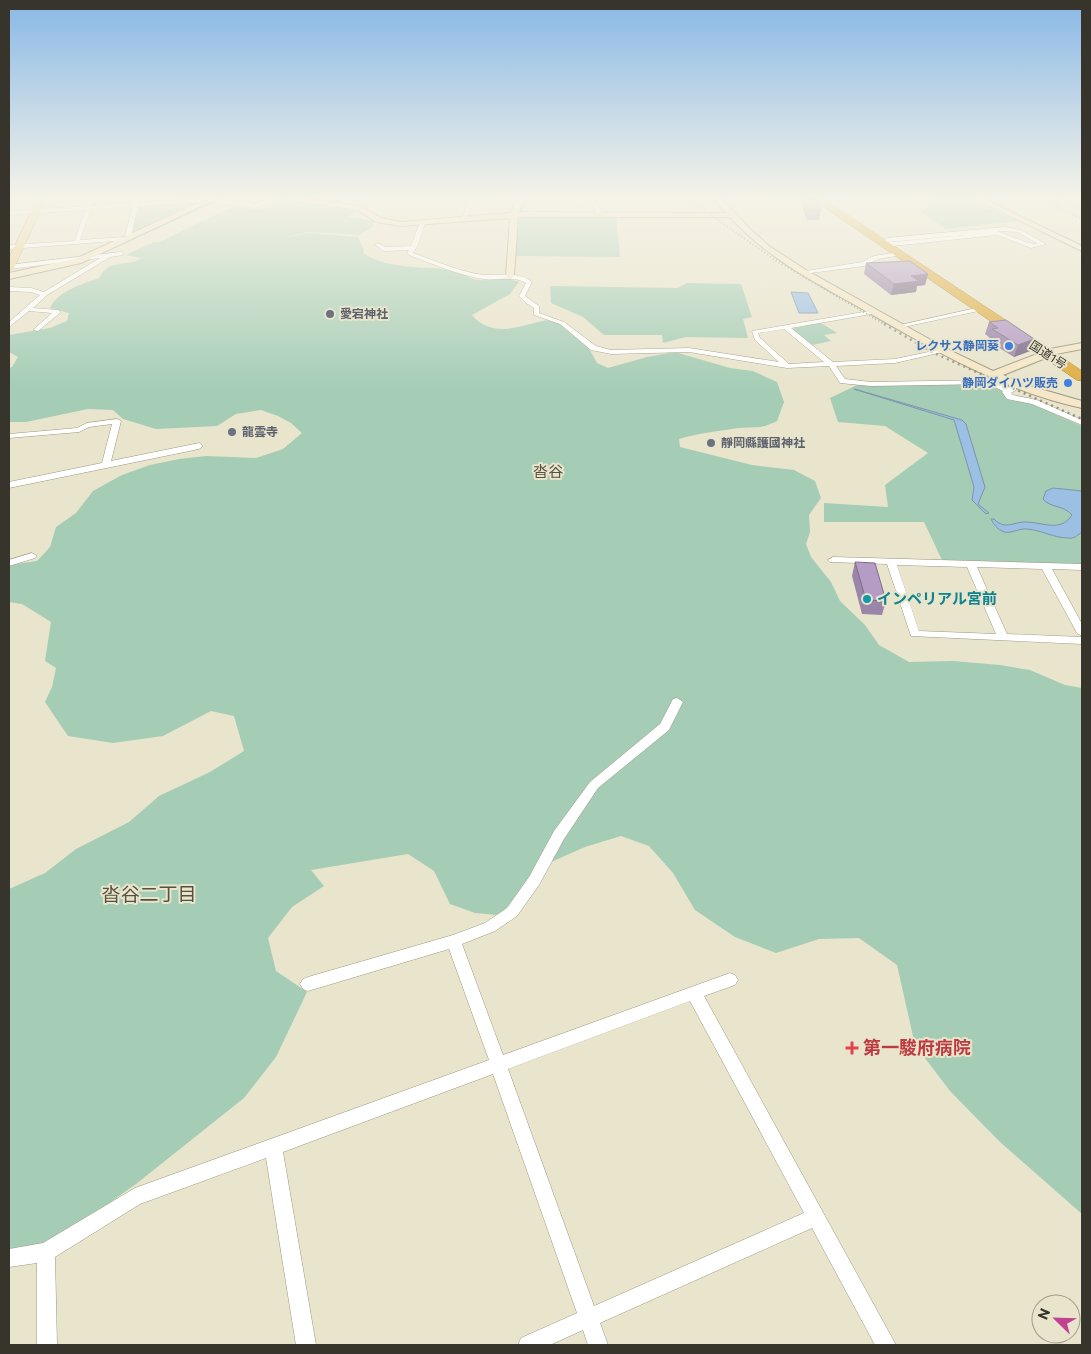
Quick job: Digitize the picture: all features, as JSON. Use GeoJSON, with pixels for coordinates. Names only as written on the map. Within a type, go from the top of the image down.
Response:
{"type":"FeatureCollection","features":[{"type":"Feature","properties":{"kind":"highway","name":"国道1号"},"geometry":{"type":"LineString","coordinates":[[914,261],[981,309],[1050,352],[1082,369]]}},
{"type":"Feature","properties":{"kind":"highway","name":"国道1号"},"geometry":{"type":"LineString","coordinates":[[915,261],[1050,352],[1082,377]]}},
{"type":"Feature","properties":{"kind":"street"},"geometry":{"type":"LineString","coordinates":[[9,267],[60,261]]}},
{"type":"Feature","properties":{"kind":"street"},"geometry":{"type":"LineString","coordinates":[[9,276],[74,261]]}},
{"type":"Feature","properties":{"kind":"street"},"geometry":{"type":"LineString","coordinates":[[35,292],[83,261]]}},
{"type":"Feature","properties":{"kind":"street"},"geometry":{"type":"LineString","coordinates":[[9,324],[45,294],[99,261]]}},
{"type":"Feature","properties":{"kind":"street"},"geometry":{"type":"LineString","coordinates":[[430,261],[484,277],[510,276],[528,280],[529,282],[522,296],[537,307],[536,314],[562,323],[594,348],[620,353],[689,350],[787,366],[895,361],[943,351]]}},
{"type":"Feature","properties":{"kind":"street"},"geometry":{"type":"LineString","coordinates":[[510,276],[511,261]]}},
{"type":"Feature","properties":{"kind":"street"},"geometry":{"type":"LineString","coordinates":[[786,261],[943,351],[1014,388]]}},
{"type":"Feature","properties":{"kind":"street"},"geometry":{"type":"LineString","coordinates":[[803,272],[864,264],[868,261]]}},
{"type":"Feature","properties":{"kind":"street"},"geometry":{"type":"LineString","coordinates":[[9,289],[45,294]]}},
{"type":"Feature","properties":{"kind":"street"},"geometry":{"type":"LineString","coordinates":[[27,309],[58,312],[36,330]]}},
{"type":"Feature","properties":{"kind":"street"},"geometry":{"type":"LineString","coordinates":[[899,326],[981,309]]}},
{"type":"Feature","properties":{"kind":"street"},"geometry":{"type":"LineString","coordinates":[[787,366],[757,339],[754,332],[876,312]]}},
{"type":"Feature","properties":{"kind":"street"},"geometry":{"type":"LineString","coordinates":[[786,327],[831,364],[843,382],[871,384],[990,382],[1082,405]]}},
{"type":"Feature","properties":{"kind":"street"},"geometry":{"type":"LineString","coordinates":[[992,375],[1058,347],[1082,341]]}},
{"type":"Feature","properties":{"kind":"street"},"geometry":{"type":"LineString","coordinates":[[1050,352],[1082,346]]}},
{"type":"Feature","properties":{"kind":"street"},"geometry":{"type":"LineString","coordinates":[[1014,388],[1006,394],[1019,400],[1034,402],[1082,423]]}},
{"type":"Feature","properties":{"kind":"street"},"geometry":{"type":"LineString","coordinates":[[9,436],[79,430],[87,426],[117,422],[106,465]]}},
{"type":"Feature","properties":{"kind":"street"},"geometry":{"type":"LineString","coordinates":[[9,485],[199,446]]}},
{"type":"Feature","properties":{"kind":"street"},"geometry":{"type":"LineString","coordinates":[[9,563],[32,556]]}},
{"type":"Feature","properties":{"kind":"street"},"geometry":{"type":"LineString","coordinates":[[833,560],[1082,567]]}},
{"type":"Feature","properties":{"kind":"street"},"geometry":{"type":"LineString","coordinates":[[891,562],[915,634],[1082,641]]}},
{"type":"Feature","properties":{"kind":"street"},"geometry":{"type":"LineString","coordinates":[[971,564],[1004,638]]}},
{"type":"Feature","properties":{"kind":"street"},"geometry":{"type":"LineString","coordinates":[[1045,566],[1082,633]]}},
{"type":"Feature","properties":{"kind":"street"},"geometry":{"type":"LineString","coordinates":[[308,984],[454,940],[490,927],[512,912],[534,881],[559,835],[594,785],[665,727],[677,702]]}},
{"type":"Feature","properties":{"kind":"street"},"geometry":{"type":"LineString","coordinates":[[454,940],[598,1345]]}},
{"type":"Feature","properties":{"kind":"street"},"geometry":{"type":"LineString","coordinates":[[9,1258],[46,1252],[135,1197],[730,980]]}},
{"type":"Feature","properties":{"kind":"street"},"geometry":{"type":"LineString","coordinates":[[694,993],[886,1345]]}},
{"type":"Feature","properties":{"kind":"street"},"geometry":{"type":"LineString","coordinates":[[273,1146],[306,1345]]}},
{"type":"Feature","properties":{"kind":"street"},"geometry":{"type":"LineString","coordinates":[[528,1345],[816,1217]]}},
{"type":"Feature","properties":{"kind":"street"},"geometry":{"type":"LineString","coordinates":[[46,1252],[47,1345]]}},
{"type":"Feature","properties":{"kind":"green space"},"geometry":{"type":"Polygon","coordinates":[[[382,261],[395,265],[452,270],[479,280],[508,279],[519,282],[510,294],[472,315],[481,323],[501,329],[555,319],[586,343],[597,363],[608,368],[647,357],[675,352],[730,368],[753,371],[777,382],[784,402],[777,421],[762,427],[739,428],[686,437],[679,439],[680,447],[752,465],[794,470],[815,481],[821,498],[809,515],[810,532],[806,544],[811,557],[831,582],[840,601],[865,625],[879,645],[909,662],[953,661],[1000,665],[1030,670],[1065,685],[1082,688],[1082,1214],[1000,1142],[950,1091],[915,1045],[897,965],[859,938],[819,939],[776,953],[735,937],[695,910],[673,873],[649,846],[621,836],[585,847],[551,862],[498,915],[475,913],[450,904],[434,871],[408,854],[311,870],[324,886],[292,907],[268,938],[276,971],[307,992],[276,1057],[244,1098],[136,1184],[53,1243],[23,1252],[9,1253],[9,889],[45,873],[76,849],[129,822],[159,796],[210,772],[244,751],[234,716],[211,711],[163,736],[113,743],[68,736],[45,702],[52,687],[56,668],[45,661],[51,622],[22,604],[9,602],[9,565],[37,561],[50,547],[56,527],[76,513],[93,491],[122,475],[150,465],[179,459],[206,456],[256,458],[283,449],[302,433],[291,423],[261,410],[236,414],[217,426],[156,429],[123,419],[113,410],[88,409],[26,422],[9,422],[9,368],[12,367],[18,357],[9,352],[9,335],[50,328],[67,321],[69,313],[50,308],[59,297],[71,289],[99,278],[111,266],[130,262],[382,261]]]}},
{"type":"Feature","properties":{"kind":"green space"},"geometry":{"type":"Polygon","coordinates":[[[687,283],[741,284],[752,317],[743,319],[748,338],[686,337],[663,343],[662,335],[604,335],[583,317],[551,303],[550,286],[678,288],[687,283]]]}},
{"type":"Feature","properties":{"kind":"green space"},"geometry":{"type":"Polygon","coordinates":[[[821,323],[837,333],[824,335],[831,341],[812,345],[791,329],[821,323]]]}},
{"type":"Feature","properties":{"kind":"green space"},"geometry":{"type":"Polygon","coordinates":[[[857,385],[989,385],[1082,426],[1082,564],[942,560],[924,522],[824,522],[824,503],[888,507],[885,485],[928,453],[885,426],[838,422],[830,398],[857,385]]]}},
{"type":"Feature","properties":{"kind":"water"},"geometry":{"type":"Polygon","coordinates":[[[791,292],[808,293],[818,313],[799,313],[791,292]]]}},
{"type":"Feature","properties":{"kind":"water"},"geometry":{"type":"Polygon","coordinates":[[[854,389],[962,420],[966,424],[985,487],[978,504],[989,513],[986,514],[972,500],[974,487],[954,420],[854,389]]]}},
{"type":"Feature","properties":{"kind":"water"},"geometry":{"type":"Polygon","coordinates":[[[1053,488],[1082,491],[1082,532],[1076,536],[1063,538],[1027,529],[1004,532],[996,527],[991,519],[1006,525],[1023,522],[1052,525],[1063,523],[1072,515],[1043,499],[1046,491],[1053,488]]]}},
{"type":"Feature","properties":{"kind":"building"},"geometry":{"type":"Polygon","coordinates":[[[910,261],[928,274],[911,276],[919,281],[894,284],[866,263],[910,261]]]}},
{"type":"Feature","properties":{"kind":"building"},"geometry":{"type":"Polygon","coordinates":[[[1006,320],[1034,339],[1018,345],[992,329],[998,328],[989,322],[1006,320]]]}},
{"type":"Feature","properties":{"kind":"building"},"geometry":{"type":"Polygon","coordinates":[[[855,562],[875,563],[886,601],[866,600],[855,562]]]}},
{"type":"Feature","properties":{"kind":"railway"},"geometry":{"type":"LineString","coordinates":[[777,261],[886,325]]}},
{"type":"Feature","properties":{"kind":"railway"},"geometry":{"type":"LineString","coordinates":[[884,324],[934,353],[1082,419]]}},
{"type":"Feature","properties":{"kind":"place","name":"愛宕神社"},"geometry":{"type":"Point","coordinates":[330,314]}},
{"type":"Feature","properties":{"kind":"place","name":"レクサス静岡葵"},"geometry":{"type":"Point","coordinates":[1009,346]}},
{"type":"Feature","properties":{"kind":"place","name":"静岡ダイハツ販売"},"geometry":{"type":"Point","coordinates":[1068,383]}},
{"type":"Feature","properties":{"kind":"place","name":"龍雲寺"},"geometry":{"type":"Point","coordinates":[232,432]}},
{"type":"Feature","properties":{"kind":"place","name":"靜岡縣護國神社"},"geometry":{"type":"Point","coordinates":[711,443]}},
{"type":"Feature","properties":{"kind":"place","name":"インペリアル宮前"},"geometry":{"type":"Point","coordinates":[867,599]}},
{"type":"Feature","properties":{"kind":"place","name":"第一駿府病院"},"geometry":{"type":"Point","coordinates":[852,1048]}},
{"type":"Feature","properties":{"kind":"district","name":"沓谷"},"geometry":{"type":"Point","coordinates":[548,472]}},
{"type":"Feature","properties":{"kind":"district","name":"沓谷二丁目"},"geometry":{"type":"Point","coordinates":[149,894]}}]}
